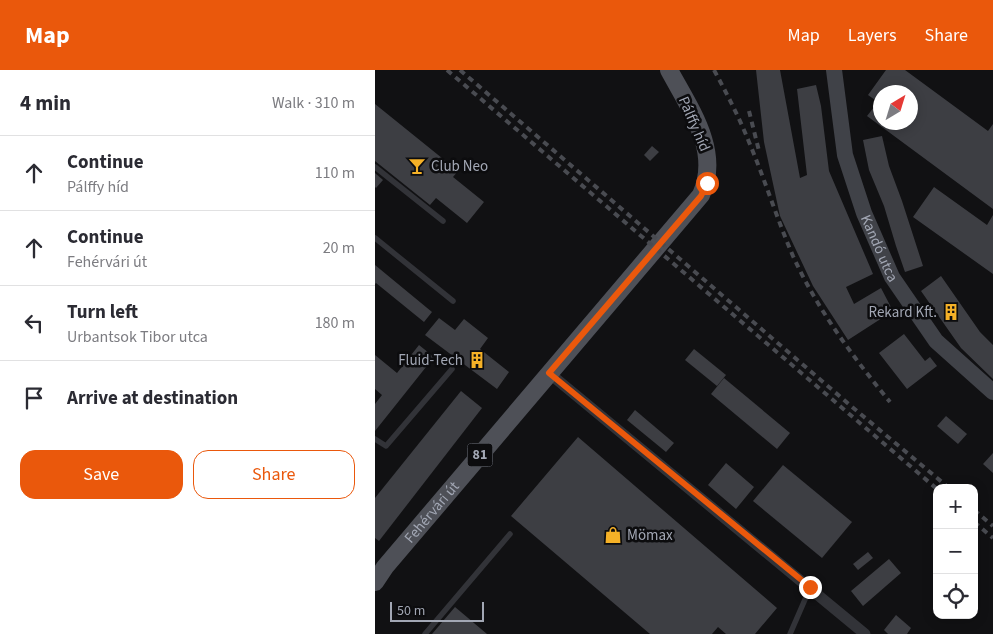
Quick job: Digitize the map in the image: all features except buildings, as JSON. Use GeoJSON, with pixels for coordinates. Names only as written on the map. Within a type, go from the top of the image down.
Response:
{"type":"FeatureCollection","features":[{"type":"Feature","properties":{"kind":"main road","name":"Pálffy híd"},"geometry":{"type":"LineString","coordinates":[[575,344],[701,196],[707,183],[709,171],[708,156],[704,140],[669,70]]}},
{"type":"Feature","properties":{"kind":"main road","name":"Fehérvári út"},"geometry":{"type":"LineString","coordinates":[[375,582],[380,571],[575,344]]}},
{"type":"Feature","properties":{"kind":"street","name":"Kandó utca"},"geometry":{"type":"LineString","coordinates":[[834,70],[845,155],[864,213],[891,277],[937,341],[993,392]]}},
{"type":"Feature","properties":{"kind":"street"},"geometry":{"type":"LineString","coordinates":[[549,373],[810,587],[854,630],[865,634]]}},
{"type":"Feature","properties":{"kind":"lane"},"geometry":{"type":"LineString","coordinates":[[375,167],[443,221]]}},
{"type":"Feature","properties":{"kind":"lane"},"geometry":{"type":"LineString","coordinates":[[375,238],[453,301]]}},
{"type":"Feature","properties":{"kind":"lane"},"geometry":{"type":"LineString","coordinates":[[375,439],[386,446],[452,369]]}},
{"type":"Feature","properties":{"kind":"lane"},"geometry":{"type":"LineString","coordinates":[[425,634],[510,534]]}},
{"type":"Feature","properties":{"kind":"lane"},"geometry":{"type":"LineString","coordinates":[[790,634],[810,587]]}},
{"type":"Feature","properties":{"kind":"railway"},"geometry":{"type":"LineString","coordinates":[[447,70],[933,486]]}},
{"type":"Feature","properties":{"kind":"railway"},"geometry":{"type":"LineString","coordinates":[[460,70],[944,484]]}},
{"type":"Feature","properties":{"kind":"railway"},"geometry":{"type":"LineString","coordinates":[[714,70],[745,133],[787,242],[813,295],[824,314],[890,402]]}},
{"type":"Feature","properties":{"kind":"railway"},"geometry":{"type":"LineString","coordinates":[[749,111],[759,151]]}},
{"type":"Feature","properties":{"kind":"railway"},"geometry":{"type":"LineString","coordinates":[[978,513],[993,526]]}},
{"type":"Feature","properties":{"kind":"railway"},"geometry":{"type":"LineString","coordinates":[[978,525],[993,538]]}},
{"type":"Feature","properties":{"kind":"place","name":"Club Neo"},"geometry":{"type":"Point","coordinates":[417,166]}},
{"type":"Feature","properties":{"kind":"place","name":"Rekard Kft."},"geometry":{"type":"Point","coordinates":[951,312]}},
{"type":"Feature","properties":{"kind":"place","name":"Fluid-Tech"},"geometry":{"type":"Point","coordinates":[477,360]}},
{"type":"Feature","properties":{"kind":"place","name":"Mömax"},"geometry":{"type":"Point","coordinates":[613,535]}},
{"type":"Feature","properties":{"kind":"route"},"geometry":{"type":"LineString","coordinates":[[707,183],[701,196],[549,373],[810,587]]}}]}
